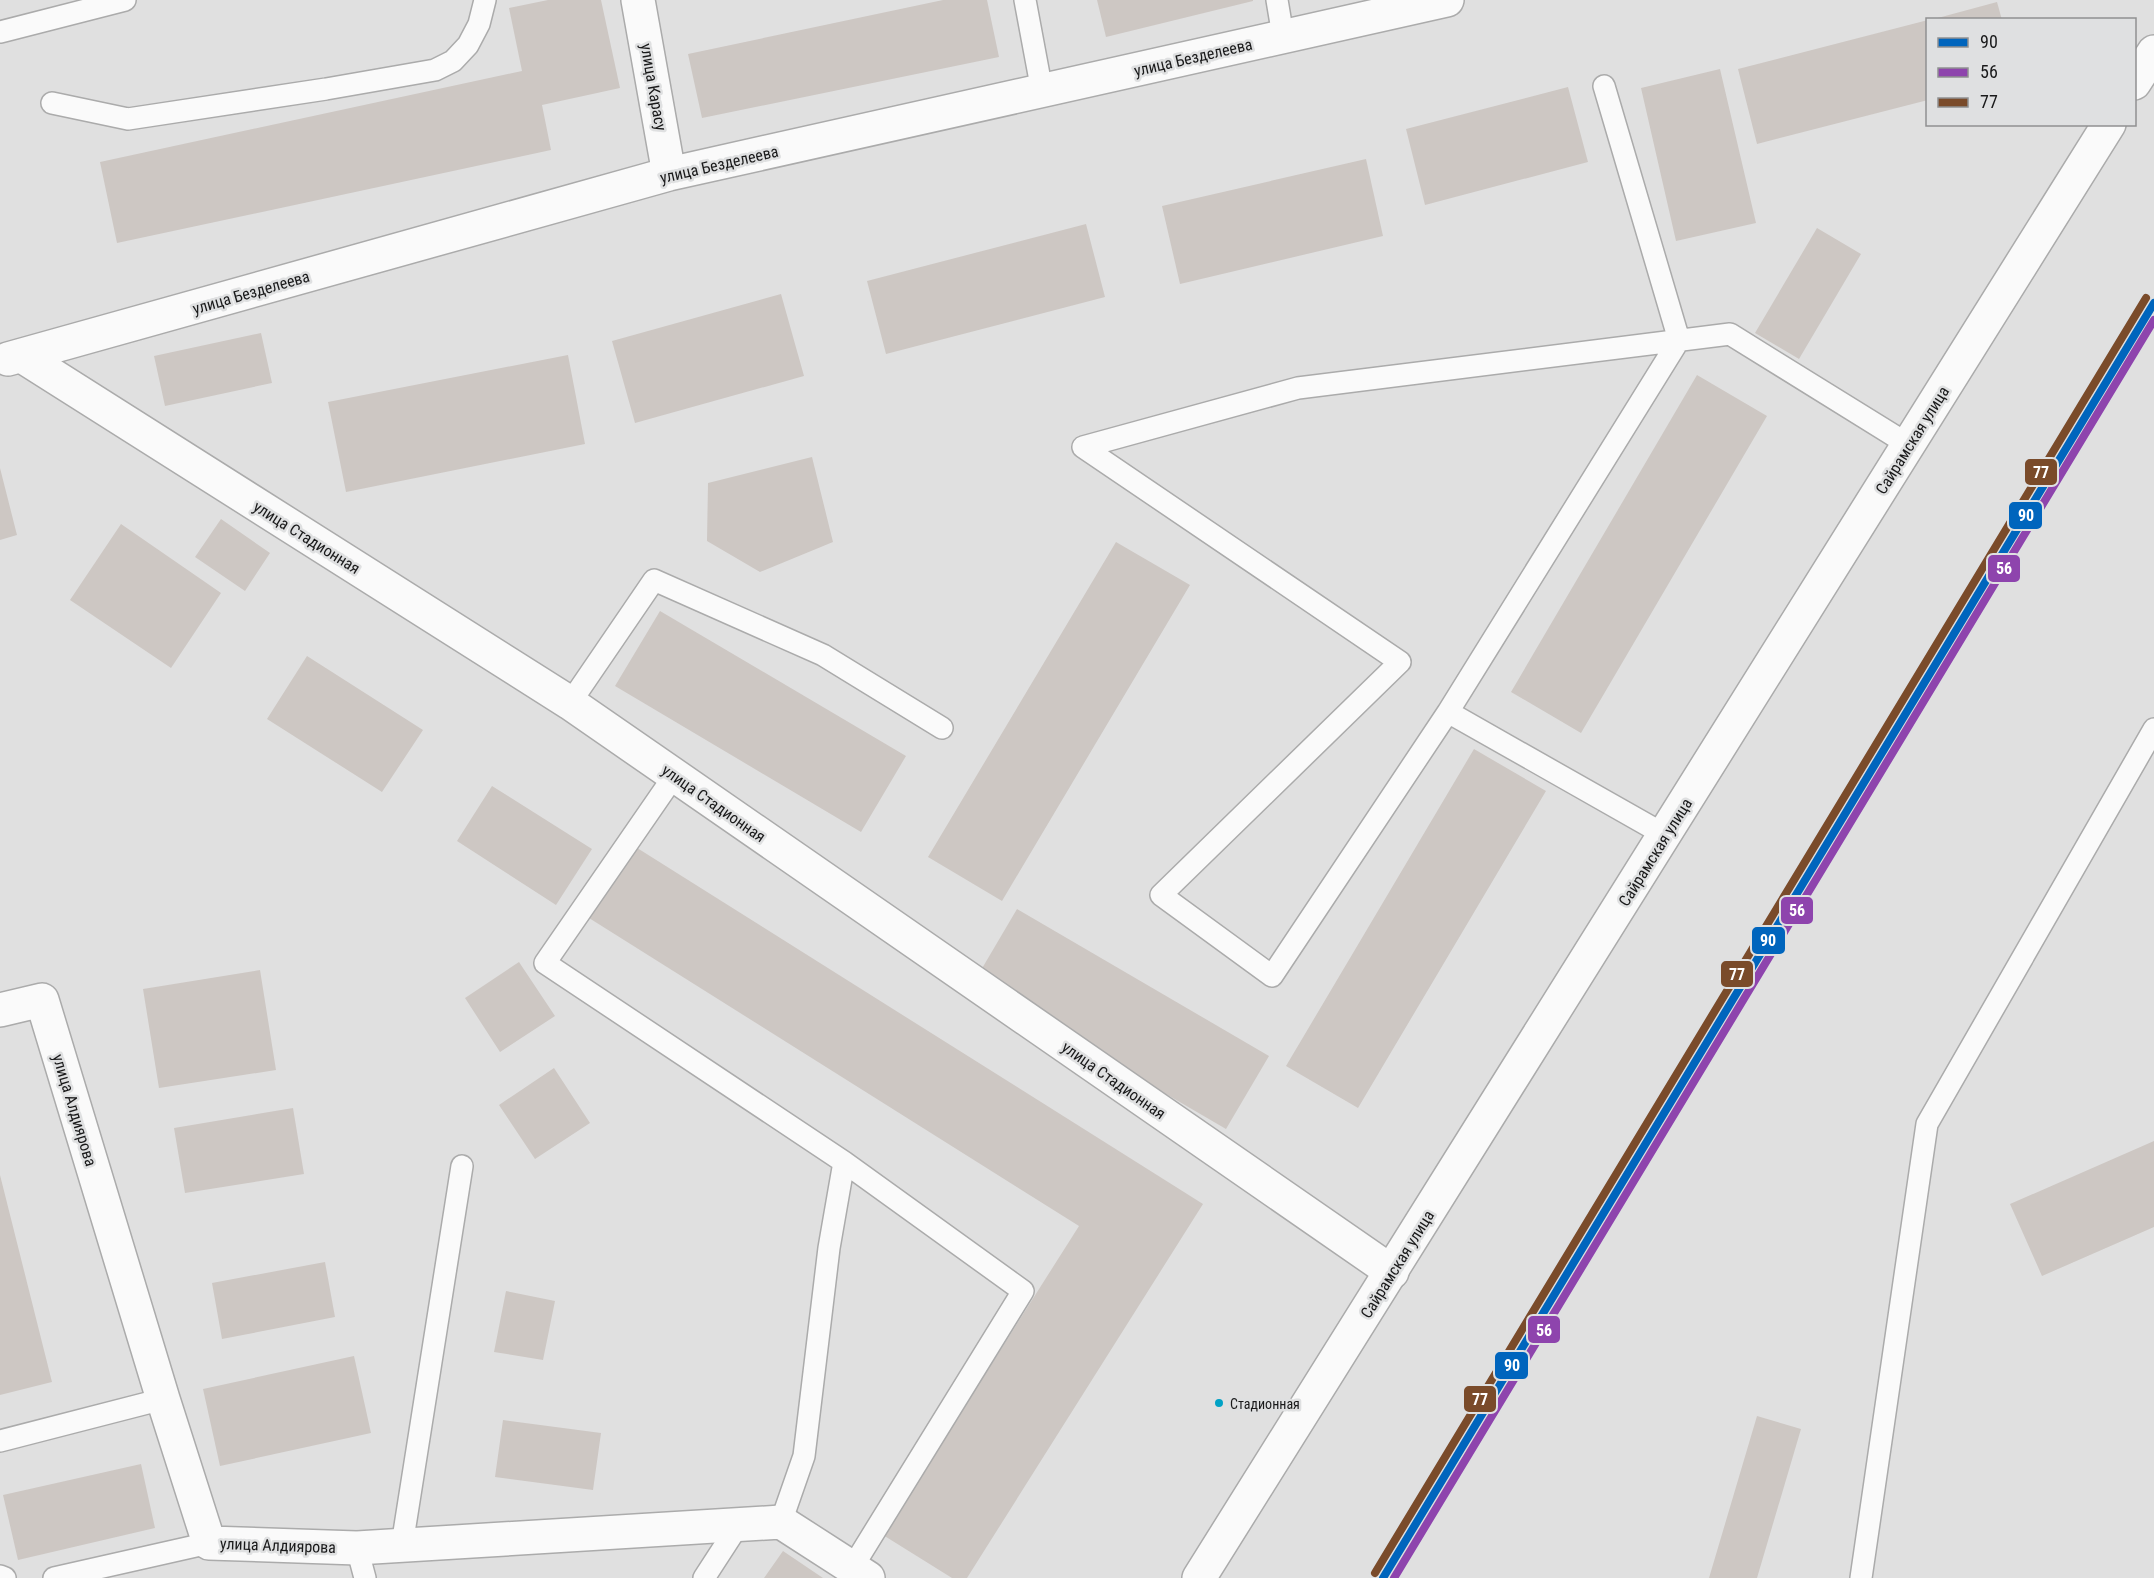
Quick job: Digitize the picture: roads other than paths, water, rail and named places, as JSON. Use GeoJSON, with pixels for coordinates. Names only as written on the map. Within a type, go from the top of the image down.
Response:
{"type":"FeatureCollection","features":[{"type":"Feature","properties":{"kind":"street","name":"улица Карасу"},"geometry":{"type":"LineString","coordinates":[[638,0],[669,174]]}},
{"type":"Feature","properties":{"kind":"street","name":"улица Безделеева"},"geometry":{"type":"LineString","coordinates":[[11,359],[669,174],[1447,0]]}},
{"type":"Feature","properties":{"kind":"street"},"geometry":{"type":"LineString","coordinates":[[2136,80],[2154,52]]}},
{"type":"Feature","properties":{"kind":"street","name":"Сайрамская улица"},"geometry":{"type":"LineString","coordinates":[[1199,1578],[2108,126]]}},
{"type":"Feature","properties":{"kind":"street","name":"улица Стадионная"},"geometry":{"type":"LineString","coordinates":[[11,359],[570,703],[1392,1272]]}},
{"type":"Feature","properties":{"kind":"street","name":"улица Алдиярова"},"geometry":{"type":"LineString","coordinates":[[0,1010],[42,1000],[209,1543],[361,1563],[402,1545],[781,1522]]}},
{"type":"Feature","properties":{"kind":"street"},"geometry":{"type":"LineString","coordinates":[[781,1522],[860,1573]]}},
{"type":"Feature","properties":{"kind":"lane"},"geometry":{"type":"LineString","coordinates":[[0,32],[125,0]]}},
{"type":"Feature","properties":{"kind":"lane"},"geometry":{"type":"LineString","coordinates":[[52,103],[128,119],[435,70],[453,61],[468,45],[479,24],[485,0]]}},
{"type":"Feature","properties":{"kind":"lane"},"geometry":{"type":"LineString","coordinates":[[1025,0],[1042,91]]}},
{"type":"Feature","properties":{"kind":"lane"},"geometry":{"type":"LineString","coordinates":[[1277,0],[1283,36]]}},
{"type":"Feature","properties":{"kind":"lane"},"geometry":{"type":"LineString","coordinates":[[1604,86],[1679,340],[1448,712],[1272,976],[1161,895],[1400,662],[1083,447],[1298,388],[1679,340],[1731,334],[1909,445]]}},
{"type":"Feature","properties":{"kind":"lane"},"geometry":{"type":"LineString","coordinates":[[570,703],[654,580],[823,655],[942,728]]}},
{"type":"Feature","properties":{"kind":"lane"},"geometry":{"type":"LineString","coordinates":[[1448,712],[1665,835]]}},
{"type":"Feature","properties":{"kind":"lane"},"geometry":{"type":"LineString","coordinates":[[1861,1578],[1927,1124],[2154,729]]}},
{"type":"Feature","properties":{"kind":"lane"},"geometry":{"type":"LineString","coordinates":[[674,776],[544,963],[844,1162],[1023,1291],[860,1573]]}},
{"type":"Feature","properties":{"kind":"lane"},"geometry":{"type":"LineString","coordinates":[[781,1522],[804,1456],[829,1248],[844,1162]]}},
{"type":"Feature","properties":{"kind":"lane"},"geometry":{"type":"LineString","coordinates":[[402,1545],[462,1166]]}},
{"type":"Feature","properties":{"kind":"lane"},"geometry":{"type":"LineString","coordinates":[[0,1441],[163,1399]]}},
{"type":"Feature","properties":{"kind":"lane"},"geometry":{"type":"LineString","coordinates":[[704,1578],[740,1524]]}},
{"type":"Feature","properties":{"kind":"lane"},"geometry":{"type":"LineString","coordinates":[[54,1578],[209,1543]]}},
{"type":"Feature","properties":{"kind":"lane"},"geometry":{"type":"LineString","coordinates":[[0,1576],[5,1578]]}},
{"type":"Feature","properties":{"kind":"place","name":"Стадионная"},"geometry":{"type":"Point","coordinates":[1219,1403]}}]}
